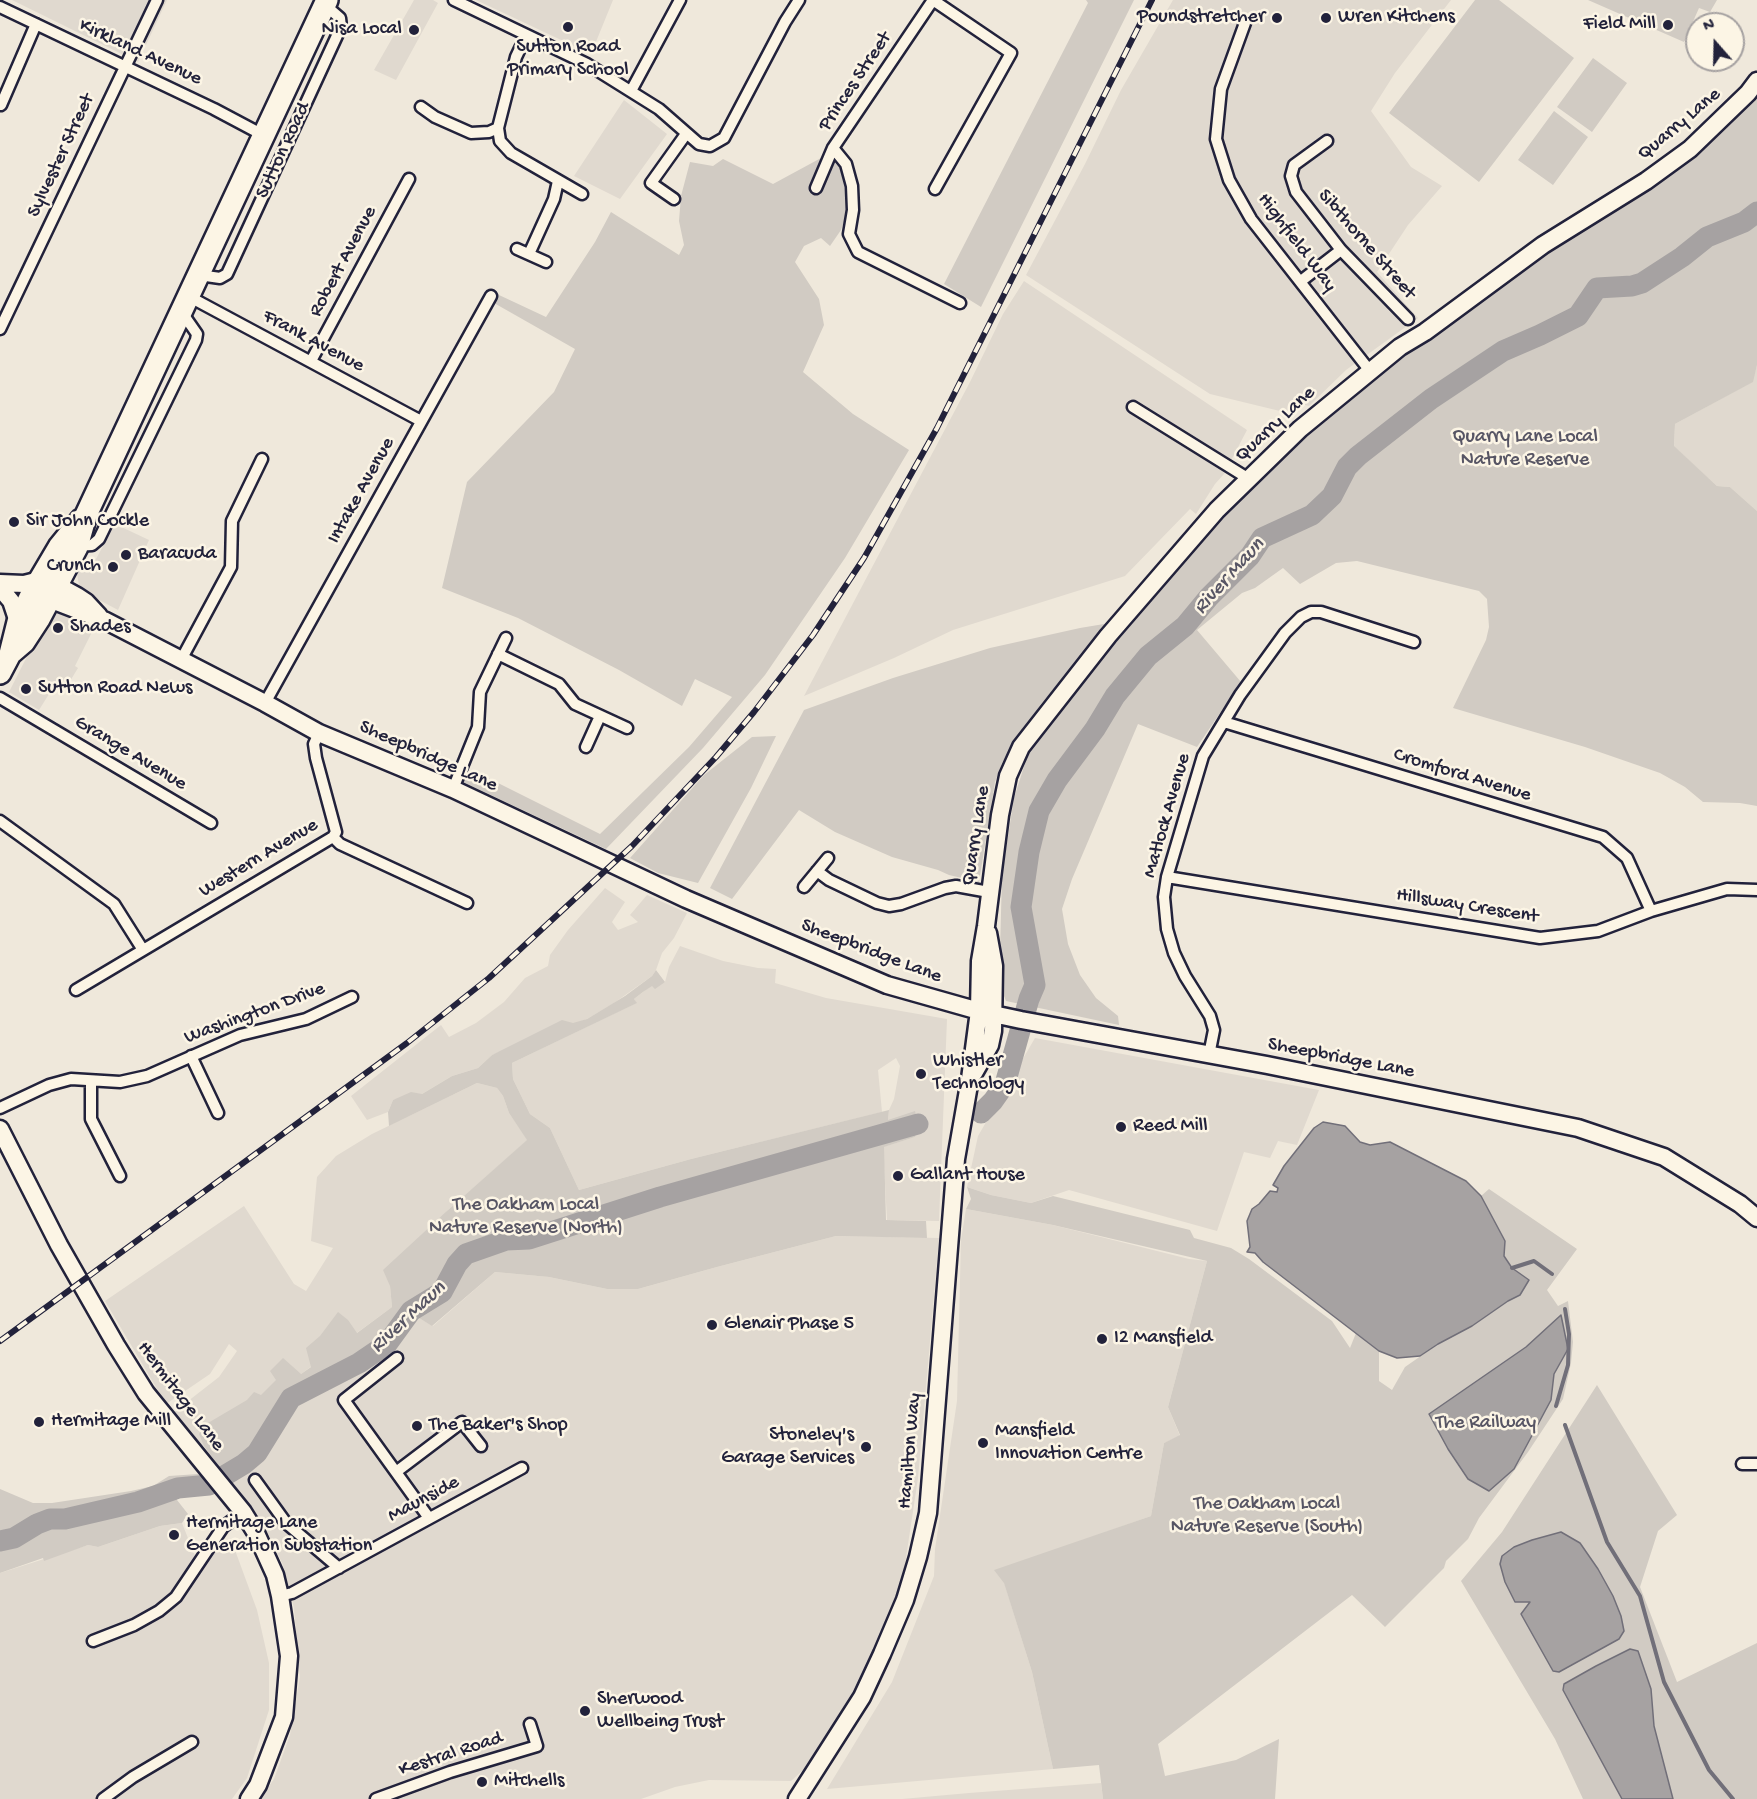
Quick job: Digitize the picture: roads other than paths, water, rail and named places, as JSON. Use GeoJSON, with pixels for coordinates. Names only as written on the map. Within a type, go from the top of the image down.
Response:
{"type":"FeatureCollection","features":[{"type":"Feature","properties":{"kind":"highway","name":"Sutton Road"},"geometry":{"type":"LineString","coordinates":[[0,673],[10,654],[18,622],[70,544],[86,515],[326,2]]}},
{"type":"Feature","properties":{"kind":"highway","name":"Sutton Road"},"geometry":{"type":"LineString","coordinates":[[10,654],[24,642],[41,588]]}},
{"type":"Feature","properties":{"kind":"street","name":"Sylvester Street"},"geometry":{"type":"LineString","coordinates":[[0,329],[157,0]]}},
{"type":"Feature","properties":{"kind":"street"},"geometry":{"type":"LineString","coordinates":[[454,0],[587,64],[659,109],[699,144],[710,146],[724,138],[785,22],[800,0]]}},
{"type":"Feature","properties":{"kind":"street"},"geometry":{"type":"LineString","coordinates":[[631,91],[680,0]]}},
{"type":"Feature","properties":{"kind":"street"},"geometry":{"type":"LineString","coordinates":[[933,0],[1011,53],[935,189]]}},
{"type":"Feature","properties":{"kind":"street","name":"Princes Street"},"geometry":{"type":"LineString","coordinates":[[816,188],[833,148],[933,0]]}},
{"type":"Feature","properties":{"kind":"street","name":"Sutton Road"},"geometry":{"type":"LineString","coordinates":[[199,275],[220,278],[227,274],[341,27],[340,18],[326,2]]}},
{"type":"Feature","properties":{"kind":"street","name":"Kirkland Avenue"},"geometry":{"type":"LineString","coordinates":[[0,7],[214,109],[263,135]]}},
{"type":"Feature","properties":{"kind":"street","name":"Highfield Way"},"geometry":{"type":"LineString","coordinates":[[1245,23],[1221,89],[1216,139],[1229,180],[1251,219],[1370,371]]}},
{"type":"Feature","properties":{"kind":"street"},"geometry":{"type":"LineString","coordinates":[[1,105],[36,24]]}},
{"type":"Feature","properties":{"kind":"street"},"geometry":{"type":"LineString","coordinates":[[526,36],[516,57],[498,128],[500,141],[510,153],[582,194]]}},
{"type":"Feature","properties":{"kind":"street","name":"Quarry Lane"},"geometry":{"type":"LineString","coordinates":[[986,1013],[994,966],[986,926],[989,892],[1008,776],[1021,747],[1108,636],[1217,510],[1300,429],[1370,371],[1543,245],[1646,181],[1690,149],[1748,93],[1757,81]]}},
{"type":"Feature","properties":{"kind":"street"},"geometry":{"type":"LineString","coordinates":[[421,107],[435,117],[471,133],[489,132],[498,128]]}},
{"type":"Feature","properties":{"kind":"street"},"geometry":{"type":"LineString","coordinates":[[433,129],[435,117]]}},
{"type":"Feature","properties":{"kind":"street"},"geometry":{"type":"LineString","coordinates":[[674,199],[651,183],[686,134]]}},
{"type":"Feature","properties":{"kind":"street","name":"Sibthorne Street"},"geometry":{"type":"LineString","coordinates":[[1327,141],[1294,165],[1291,176],[1296,192],[1341,250],[1408,319]]}},
{"type":"Feature","properties":{"kind":"street"},"geometry":{"type":"LineString","coordinates":[[833,148],[846,164],[852,186],[853,210],[849,234],[858,252],[960,303]]}},
{"type":"Feature","properties":{"kind":"street","name":"Robert Avenue"},"geometry":{"type":"LineString","coordinates":[[311,361],[409,179]]}},
{"type":"Feature","properties":{"kind":"street"},"geometry":{"type":"LineString","coordinates":[[530,254],[554,199],[558,181]]}},
{"type":"Feature","properties":{"kind":"street"},"geometry":{"type":"LineString","coordinates":[[517,249],[546,262]]}},
{"type":"Feature","properties":{"kind":"street"},"geometry":{"type":"LineString","coordinates":[[1301,281],[1341,250]]}},
{"type":"Feature","properties":{"kind":"street","name":"Intake Avenue"},"geometry":{"type":"LineString","coordinates":[[265,703],[491,296]]}},
{"type":"Feature","properties":{"kind":"street","name":"Sutton Road"},"geometry":{"type":"LineString","coordinates":[[70,544],[92,544],[99,539],[196,340],[197,334],[185,304]]}},
{"type":"Feature","properties":{"kind":"street","name":"Frank Avenue"},"geometry":{"type":"LineString","coordinates":[[185,304],[311,361],[422,421]]}},
{"type":"Feature","properties":{"kind":"street"},"geometry":{"type":"LineString","coordinates":[[1133,407],[1249,479]]}},
{"type":"Feature","properties":{"kind":"street"},"geometry":{"type":"LineString","coordinates":[[181,660],[231,567],[232,521],[262,459]]}},
{"type":"Feature","properties":{"kind":"street"},"geometry":{"type":"LineString","coordinates":[[0,583],[41,588]]}},
{"type":"Feature","properties":{"kind":"street"},"geometry":{"type":"LineString","coordinates":[[0,588],[11,601],[18,622]]}},
{"type":"Feature","properties":{"kind":"street","name":"Sheepbridge Lane"},"geometry":{"type":"LineString","coordinates":[[41,588],[86,602],[101,619],[319,733],[453,789],[668,891],[887,985],[986,1013],[1578,1128],[1664,1157],[1740,1204],[1757,1218]]}},
{"type":"Feature","properties":{"kind":"street","name":"Matlock Avenue"},"geometry":{"type":"LineString","coordinates":[[1209,1055],[1214,1030],[1210,1016],[1173,953],[1167,929],[1164,897],[1167,877],[1203,756],[1285,633],[1301,616],[1311,612],[1321,612],[1414,642]]}},
{"type":"Feature","properties":{"kind":"street"},"geometry":{"type":"LineString","coordinates":[[453,789],[478,727],[480,692],[506,638]]}},
{"type":"Feature","properties":{"kind":"street"},"geometry":{"type":"LineString","coordinates":[[498,654],[559,684],[574,704],[627,728]]}},
{"type":"Feature","properties":{"kind":"street","name":"Grange Avenue"},"geometry":{"type":"LineString","coordinates":[[0,698],[212,823]]}},
{"type":"Feature","properties":{"kind":"street"},"geometry":{"type":"LineString","coordinates":[[586,747],[600,716]]}},
{"type":"Feature","properties":{"kind":"street","name":"Cromford Avenue"},"geometry":{"type":"LineString","coordinates":[[1224,722],[1603,837],[1627,858],[1651,911]]}},
{"type":"Feature","properties":{"kind":"street","name":"Western Avenue"},"geometry":{"type":"LineString","coordinates":[[76,990],[333,837],[336,832],[314,744],[319,733]]}},
{"type":"Feature","properties":{"kind":"street"},"geometry":{"type":"LineString","coordinates":[[0,821],[114,904],[143,950]]}},
{"type":"Feature","properties":{"kind":"street"},"geometry":{"type":"LineString","coordinates":[[333,837],[340,844],[467,903]]}},
{"type":"Feature","properties":{"kind":"street"},"geometry":{"type":"LineString","coordinates":[[804,887],[828,858]]}},
{"type":"Feature","properties":{"kind":"street"},"geometry":{"type":"LineString","coordinates":[[817,871],[829,880],[889,906],[956,886],[989,892]]}},
{"type":"Feature","properties":{"kind":"street","name":"Hillsway Crescent"},"geometry":{"type":"LineString","coordinates":[[1167,877],[1540,938],[1598,931],[1651,911],[1727,889],[1757,890]]}},
{"type":"Feature","properties":{"kind":"street","name":"Washington Drive"},"geometry":{"type":"LineString","coordinates":[[0,1108],[49,1085],[71,1079],[120,1082],[147,1076],[240,1035],[306,1019],[352,997]]}},
{"type":"Feature","properties":{"kind":"street","name":"Hamilton Way"},"geometry":{"type":"LineString","coordinates":[[798,1799],[862,1697],[905,1599],[918,1557],[928,1513],[957,1149],[970,1079],[990,1045],[986,1013]]}},
{"type":"Feature","properties":{"kind":"street"},"geometry":{"type":"LineString","coordinates":[[191,1056],[218,1113]]}},
{"type":"Feature","properties":{"kind":"street"},"geometry":{"type":"LineString","coordinates":[[91,1081],[91,1119],[120,1176]]}},
{"type":"Feature","properties":{"kind":"street","name":"Hermitage Lane"},"geometry":{"type":"LineString","coordinates":[[0,1129],[59,1245],[116,1345],[146,1393],[243,1512],[256,1533],[275,1575],[289,1656],[284,1717],[258,1785],[249,1799]]}},
{"type":"Feature","properties":{"kind":"street"},"geometry":{"type":"LineString","coordinates":[[397,1358],[344,1400],[429,1518]]}},
{"type":"Feature","properties":{"kind":"street"},"geometry":{"type":"LineString","coordinates":[[396,1472],[462,1422],[481,1446]]}},
{"type":"Feature","properties":{"kind":"street"},"geometry":{"type":"LineString","coordinates":[[1742,1464],[1757,1464]]}},
{"type":"Feature","properties":{"kind":"street","name":"Maunside"},"geometry":{"type":"LineString","coordinates":[[280,1596],[292,1593],[522,1468]]}},
{"type":"Feature","properties":{"kind":"street"},"geometry":{"type":"LineString","coordinates":[[255,1480],[286,1523],[339,1568]]}},
{"type":"Feature","properties":{"kind":"street"},"geometry":{"type":"LineString","coordinates":[[93,1641],[159,1611],[176,1597],[223,1527],[243,1512]]}},
{"type":"Feature","properties":{"kind":"street","name":"Kestral Road"},"geometry":{"type":"LineString","coordinates":[[376,1799],[450,1772],[537,1746],[530,1724]]}},
{"type":"Feature","properties":{"kind":"street"},"geometry":{"type":"LineString","coordinates":[[103,1799],[133,1777],[192,1742]]}},
{"type":"Feature","properties":{"kind":"waterway","name":"River Maun"},"geometry":{"type":"LineString","coordinates":[[981,1113],[1005,1084],[1035,985],[1021,907],[1029,852],[1039,811],[1057,780],[1095,729],[1115,696],[1148,656],[1185,626],[1209,597],[1250,556],[1262,538],[1312,515],[1332,496],[1347,467],[1358,456],[1431,399],[1503,351],[1578,316],[1597,288],[1632,286],[1642,283],[1682,257],[1707,237],[1744,222],[1757,212]]}},
{"type":"Feature","properties":{"kind":"waterway","name":"River Maun"},"geometry":{"type":"LineString","coordinates":[[0,1541],[14,1538],[50,1519],[65,1519],[138,1502],[178,1488],[209,1485],[244,1464],[257,1453],[291,1398],[359,1363],[387,1344],[411,1311],[442,1292],[457,1264],[466,1254],[506,1240],[529,1239],[660,1197],[918,1124]]}},
{"type":"Feature","properties":{"kind":"waterway"},"geometry":{"type":"LineString","coordinates":[[1512,1268],[1534,1261],[1552,1274]]}},
{"type":"Feature","properties":{"kind":"waterway"},"geometry":{"type":"LineString","coordinates":[[1556,1406],[1568,1365],[1569,1334],[1565,1309]]}},
{"type":"Feature","properties":{"kind":"waterway"},"geometry":{"type":"LineString","coordinates":[[1565,1425],[1607,1542],[1640,1596],[1664,1682],[1709,1770],[1733,1799]]}},
{"type":"Feature","properties":{"kind":"railway"},"geometry":{"type":"LineString","coordinates":[[0,1341],[407,1043],[489,978],[632,846],[716,757],[813,635],[864,558],[937,428],[1152,0]]}},
{"type":"Feature","properties":{"kind":"place","name":"Poundstretcher"},"geometry":{"type":"Point","coordinates":[1277,18]}},
{"type":"Feature","properties":{"kind":"place","name":"Wren Kitchens"},"geometry":{"type":"Point","coordinates":[1326,18]}},
{"type":"Feature","properties":{"kind":"place","name":"Field Mill"},"geometry":{"type":"Point","coordinates":[1668,25]}},
{"type":"Feature","properties":{"kind":"place","name":"Sutton Road Primary School"},"geometry":{"type":"Point","coordinates":[568,27]}},
{"type":"Feature","properties":{"kind":"place","name":"Nisa Local"},"geometry":{"type":"Point","coordinates":[414,30]}},
{"type":"Feature","properties":{"kind":"place","name":"Sir John Cockle"},"geometry":{"type":"Point","coordinates":[14,522]}},
{"type":"Feature","properties":{"kind":"place","name":"Baracuda"},"geometry":{"type":"Point","coordinates":[126,555]}},
{"type":"Feature","properties":{"kind":"place","name":"Crunch"},"geometry":{"type":"Point","coordinates":[113,567]}},
{"type":"Feature","properties":{"kind":"place","name":"Shades"},"geometry":{"type":"Point","coordinates":[58,628]}},
{"type":"Feature","properties":{"kind":"place","name":"Sutton Road News"},"geometry":{"type":"Point","coordinates":[26,689]}},
{"type":"Feature","properties":{"kind":"place","name":"Whistler Technology"},"geometry":{"type":"Point","coordinates":[921,1074]}},
{"type":"Feature","properties":{"kind":"place","name":"Reed Mill"},"geometry":{"type":"Point","coordinates":[1121,1127]}},
{"type":"Feature","properties":{"kind":"place","name":"Gallant House"},"geometry":{"type":"Point","coordinates":[898,1176]}},
{"type":"Feature","properties":{"kind":"place","name":"Glenair Phase 5"},"geometry":{"type":"Point","coordinates":[712,1325]}},
{"type":"Feature","properties":{"kind":"place","name":"I2 Mansfield"},"geometry":{"type":"Point","coordinates":[1102,1339]}},
{"type":"Feature","properties":{"kind":"place","name":"Hermitage Mill"},"geometry":{"type":"Point","coordinates":[39,1422]}},
{"type":"Feature","properties":{"kind":"place","name":"The Baker's Shop"},"geometry":{"type":"Point","coordinates":[417,1426]}},
{"type":"Feature","properties":{"kind":"place","name":"Mansfield Innovation Centre"},"geometry":{"type":"Point","coordinates":[983,1443]}},
{"type":"Feature","properties":{"kind":"place","name":"Stoneley's Garage Services"},"geometry":{"type":"Point","coordinates":[866,1447]}},
{"type":"Feature","properties":{"kind":"place","name":"Hermitage Lane Generation Substation"},"geometry":{"type":"Point","coordinates":[174,1535]}},
{"type":"Feature","properties":{"kind":"place","name":"Sherwood Wellbeing Trust"},"geometry":{"type":"Point","coordinates":[585,1711]}},
{"type":"Feature","properties":{"kind":"place","name":"Mitchells"},"geometry":{"type":"Point","coordinates":[482,1782]}},
{"type":"Feature","properties":{"kind":"park label","name":"Quarry Lane Local Nature Reserve"},"geometry":{"type":"Point","coordinates":[1525,450]}},
{"type":"Feature","properties":{"kind":"park label","name":"The Oakham Local Nature Reserve (North)"},"geometry":{"type":"Point","coordinates":[526,1218]}},
{"type":"Feature","properties":{"kind":"park label","name":"The Railway"},"geometry":{"type":"Point","coordinates":[1486,1424]}},
{"type":"Feature","properties":{"kind":"park label","name":"The Oakham Local Nature Reserve (South)"},"geometry":{"type":"Point","coordinates":[1267,1516]}}]}
